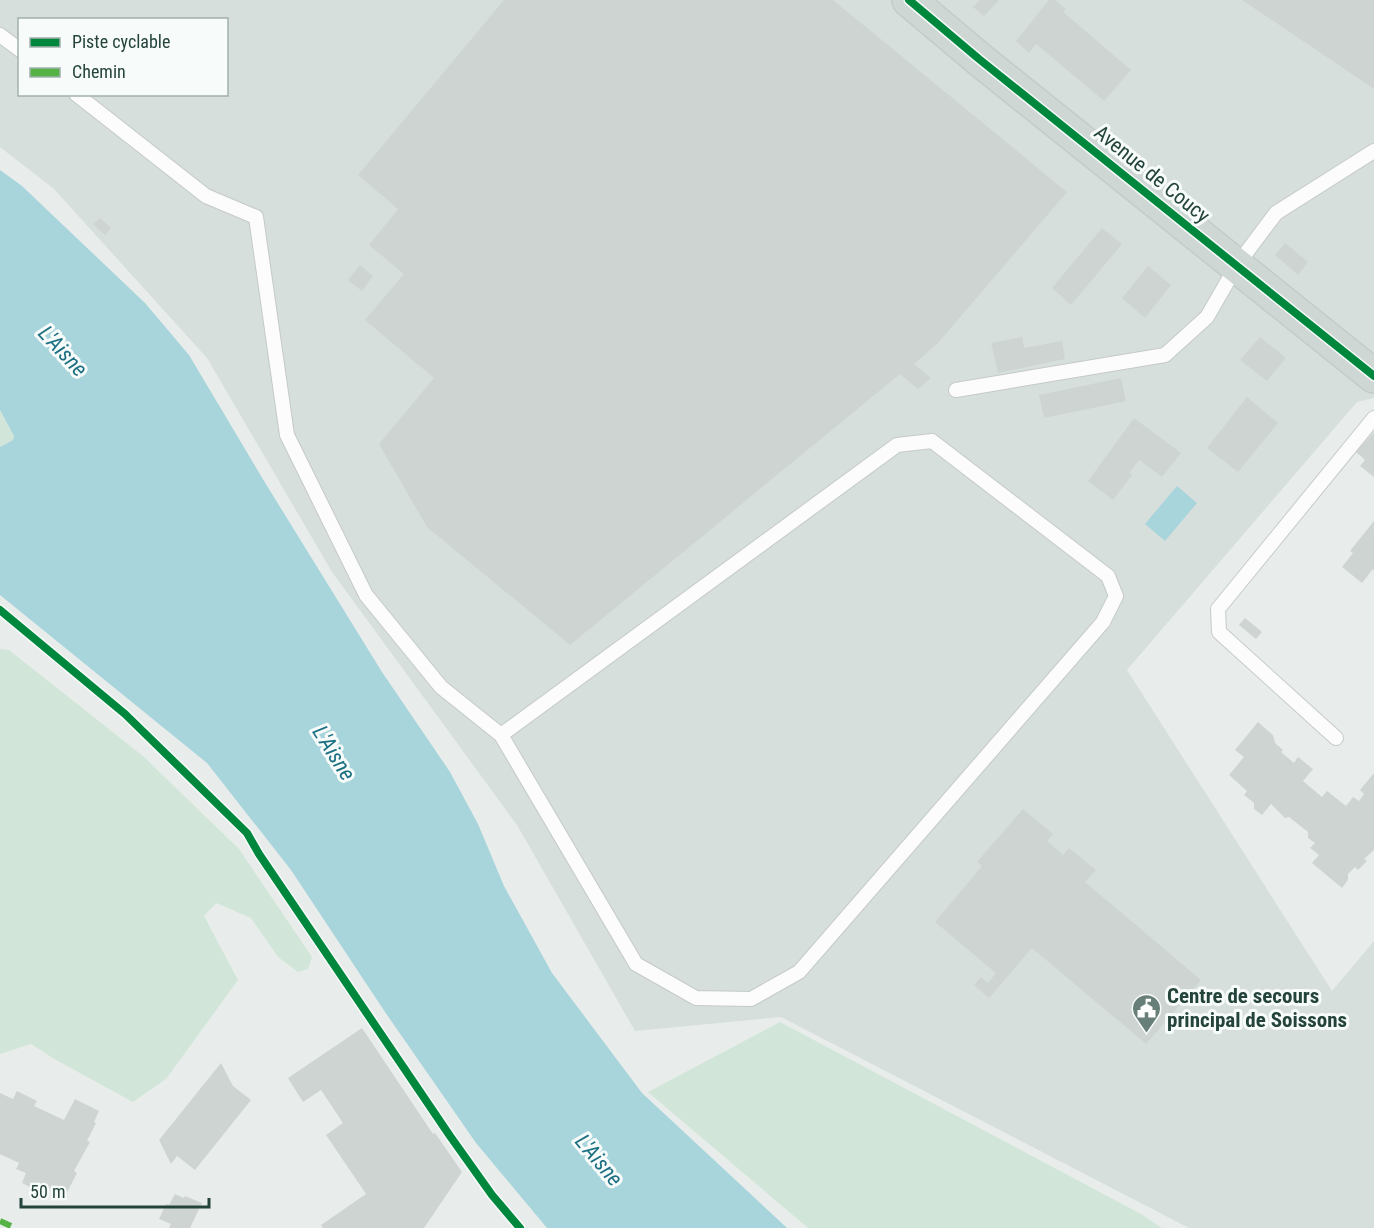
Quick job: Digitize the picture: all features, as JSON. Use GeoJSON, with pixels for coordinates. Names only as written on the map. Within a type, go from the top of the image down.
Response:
{"type":"FeatureCollection","features":[{"type":"Feature","properties":{"kind":"main road","name":"Avenue de Coucy"},"geometry":{"type":"LineString","coordinates":[[909,0],[979,59],[1374,376]]}},
{"type":"Feature","properties":{"kind":"lane"},"geometry":{"type":"LineString","coordinates":[[0,34],[18,48]]}},
{"type":"Feature","properties":{"kind":"lane"},"geometry":{"type":"LineString","coordinates":[[79,96],[207,196],[256,217],[286,435],[366,595],[441,687],[501,735],[636,964],[696,998],[751,999],[799,972],[1103,622],[1116,596],[1108,576],[932,441],[897,445],[501,735]]}},
{"type":"Feature","properties":{"kind":"lane"},"geometry":{"type":"LineString","coordinates":[[956,390],[1165,355],[1208,318],[1237,265],[1276,213],[1374,151]]}},
{"type":"Feature","properties":{"kind":"lane"},"geometry":{"type":"LineString","coordinates":[[1336,738],[1219,632],[1218,609],[1374,418]]}},
{"type":"Feature","properties":{"kind":"shaded area"},"geometry":{"type":"Polygon","coordinates":[[[0,0],[1374,0],[1374,398],[1357,402],[1127,670],[1332,991],[1374,941],[1374,1228],[1189,1228],[781,1017],[635,1031],[517,825],[332,572],[207,358],[54,189],[0,147],[0,0]]]}},
{"type":"Feature","properties":{"kind":"green space"},"geometry":{"type":"Polygon","coordinates":[[[0,410],[14,436],[13,440],[0,447],[0,410]]]}},
{"type":"Feature","properties":{"kind":"green space"},"geometry":{"type":"Polygon","coordinates":[[[0,649],[9,650],[143,756],[239,849],[312,957],[308,969],[298,972],[278,957],[251,918],[216,903],[204,916],[238,980],[166,1079],[133,1102],[31,1044],[0,1054],[0,649]]]}},
{"type":"Feature","properties":{"kind":"green space"},"geometry":{"type":"Polygon","coordinates":[[[780,1022],[1141,1214],[1162,1228],[808,1228],[648,1092],[780,1022]]]}},
{"type":"Feature","properties":{"kind":"water","name":"L'Aisne"},"geometry":{"type":"Polygon","coordinates":[[[0,170],[22,186],[145,303],[189,355],[382,672],[450,772],[478,824],[504,886],[552,973],[642,1093],[787,1228],[547,1228],[476,1143],[385,1012],[291,870],[207,763],[0,595],[0,447],[13,440],[14,436],[0,410],[0,170]]]}},
{"type":"Feature","properties":{"kind":"water"},"geometry":{"type":"Polygon","coordinates":[[[1177,486],[1197,503],[1165,541],[1145,524],[1177,486]]]}},
{"type":"Feature","properties":{"kind":"building"},"geometry":{"type":"Polygon","coordinates":[[[504,0],[833,0],[1067,192],[938,343],[914,364],[931,378],[918,389],[900,374],[570,645],[427,527],[379,444],[434,378],[365,320],[404,274],[369,245],[398,209],[358,175],[504,0]]]}},
{"type":"Feature","properties":{"kind":"building"},"geometry":{"type":"Polygon","coordinates":[[[980,0],[999,0],[984,16],[973,7],[980,0]]]}},
{"type":"Feature","properties":{"kind":"building"},"geometry":{"type":"Polygon","coordinates":[[[1049,0],[1055,0],[1066,9],[1063,12],[1131,70],[1104,101],[1036,44],[1029,53],[1016,41],[1049,0]]]}},
{"type":"Feature","properties":{"kind":"building"},"geometry":{"type":"Polygon","coordinates":[[[1242,0],[1374,0],[1374,89],[1355,76],[1242,0]]]}},
{"type":"Feature","properties":{"kind":"building"},"geometry":{"type":"Polygon","coordinates":[[[100,218],[111,228],[105,235],[93,224],[100,218]]]}},
{"type":"Feature","properties":{"kind":"building"},"geometry":{"type":"Polygon","coordinates":[[[1102,228],[1122,244],[1071,305],[1052,288],[1102,228]]]}},
{"type":"Feature","properties":{"kind":"building"},"geometry":{"type":"Polygon","coordinates":[[[1285,243],[1308,262],[1298,275],[1275,255],[1285,243]]]}},
{"type":"Feature","properties":{"kind":"building"},"geometry":{"type":"Polygon","coordinates":[[[360,265],[373,276],[362,291],[348,280],[360,265]]]}},
{"type":"Feature","properties":{"kind":"building"},"geometry":{"type":"Polygon","coordinates":[[[1148,266],[1171,285],[1145,318],[1122,298],[1148,266]]]}},
{"type":"Feature","properties":{"kind":"building"},"geometry":{"type":"Polygon","coordinates":[[[1022,337],[1024,348],[1062,341],[1065,359],[998,373],[991,343],[1022,337]]]}},
{"type":"Feature","properties":{"kind":"building"},"geometry":{"type":"Polygon","coordinates":[[[1260,337],[1286,358],[1267,381],[1240,360],[1260,337]]]}},
{"type":"Feature","properties":{"kind":"building"},"geometry":{"type":"Polygon","coordinates":[[[1121,378],[1126,401],[1044,418],[1039,395],[1121,378]]]}},
{"type":"Feature","properties":{"kind":"building"},"geometry":{"type":"Polygon","coordinates":[[[1247,397],[1278,423],[1238,472],[1207,448],[1247,397]]]}},
{"type":"Feature","properties":{"kind":"building"},"geometry":{"type":"Polygon","coordinates":[[[1134,418],[1181,453],[1162,477],[1139,460],[1129,473],[1132,475],[1113,500],[1088,481],[1134,418]]]}},
{"type":"Feature","properties":{"kind":"building"},"geometry":{"type":"Polygon","coordinates":[[[1374,432],[1374,477],[1360,466],[1365,460],[1356,452],[1374,432]]]}},
{"type":"Feature","properties":{"kind":"building"},"geometry":{"type":"Polygon","coordinates":[[[1374,521],[1374,571],[1373,569],[1362,583],[1342,567],[1353,553],[1350,551],[1374,521]]]}},
{"type":"Feature","properties":{"kind":"building"},"geometry":{"type":"Polygon","coordinates":[[[1245,618],[1262,632],[1256,639],[1239,625],[1245,618]]]}},
{"type":"Feature","properties":{"kind":"building"},"geometry":{"type":"Polygon","coordinates":[[[1258,722],[1273,735],[1275,743],[1283,750],[1281,752],[1294,763],[1298,757],[1313,769],[1303,781],[1322,797],[1327,791],[1346,806],[1353,797],[1359,801],[1364,794],[1360,790],[1374,773],[1374,850],[1364,859],[1367,861],[1358,870],[1355,867],[1348,874],[1348,880],[1342,888],[1312,863],[1319,855],[1310,848],[1315,843],[1308,838],[1308,832],[1289,817],[1285,818],[1271,804],[1262,815],[1254,809],[1254,803],[1244,795],[1247,791],[1229,775],[1244,757],[1235,750],[1258,722]]]}},
{"type":"Feature","properties":{"kind":"building"},"geometry":{"type":"Polygon","coordinates":[[[1023,809],[1053,834],[1047,841],[1063,855],[1069,848],[1096,870],[1085,882],[1201,980],[1146,1044],[1032,948],[989,998],[974,985],[981,977],[988,983],[996,973],[935,922],[982,866],[977,862],[1023,809]]]}},
{"type":"Feature","properties":{"kind":"building"},"geometry":{"type":"Polygon","coordinates":[[[362,1028],[433,1134],[435,1133],[462,1172],[424,1228],[323,1228],[321,1225],[366,1194],[326,1135],[343,1123],[321,1090],[303,1102],[288,1078],[362,1028]]]}},
{"type":"Feature","properties":{"kind":"building"},"geometry":{"type":"Polygon","coordinates":[[[221,1063],[233,1086],[251,1100],[195,1170],[177,1156],[171,1164],[159,1140],[221,1063]]]}},
{"type":"Feature","properties":{"kind":"building"},"geometry":{"type":"Polygon","coordinates":[[[17,1091],[37,1101],[34,1106],[64,1120],[75,1099],[99,1111],[87,1141],[90,1142],[74,1171],[77,1173],[65,1196],[46,1186],[42,1193],[22,1183],[26,1173],[16,1169],[19,1163],[0,1154],[0,1093],[13,1099],[17,1091]]]}},
{"type":"Feature","properties":{"kind":"building"},"geometry":{"type":"Polygon","coordinates":[[[175,1194],[202,1203],[190,1228],[169,1228],[171,1224],[159,1219],[166,1204],[169,1205],[175,1194]]]}},
{"type":"Feature","properties":{"kind":"marked path"},"geometry":{"type":"LineString","coordinates":[[0,1221],[15,1228]]}},
{"type":"Feature","properties":{"kind":"cycle path"},"geometry":{"type":"LineString","coordinates":[[909,0],[979,59],[1374,376]]}},
{"type":"Feature","properties":{"kind":"cycle path"},"geometry":{"type":"LineString","coordinates":[[0,610],[125,714],[247,833],[450,1136],[492,1195],[520,1228]]}},
{"type":"Feature","properties":{"kind":"place","name":"Centre de secours principal de Soissons"},"geometry":{"type":"Point","coordinates":[1146,1034]}}]}
